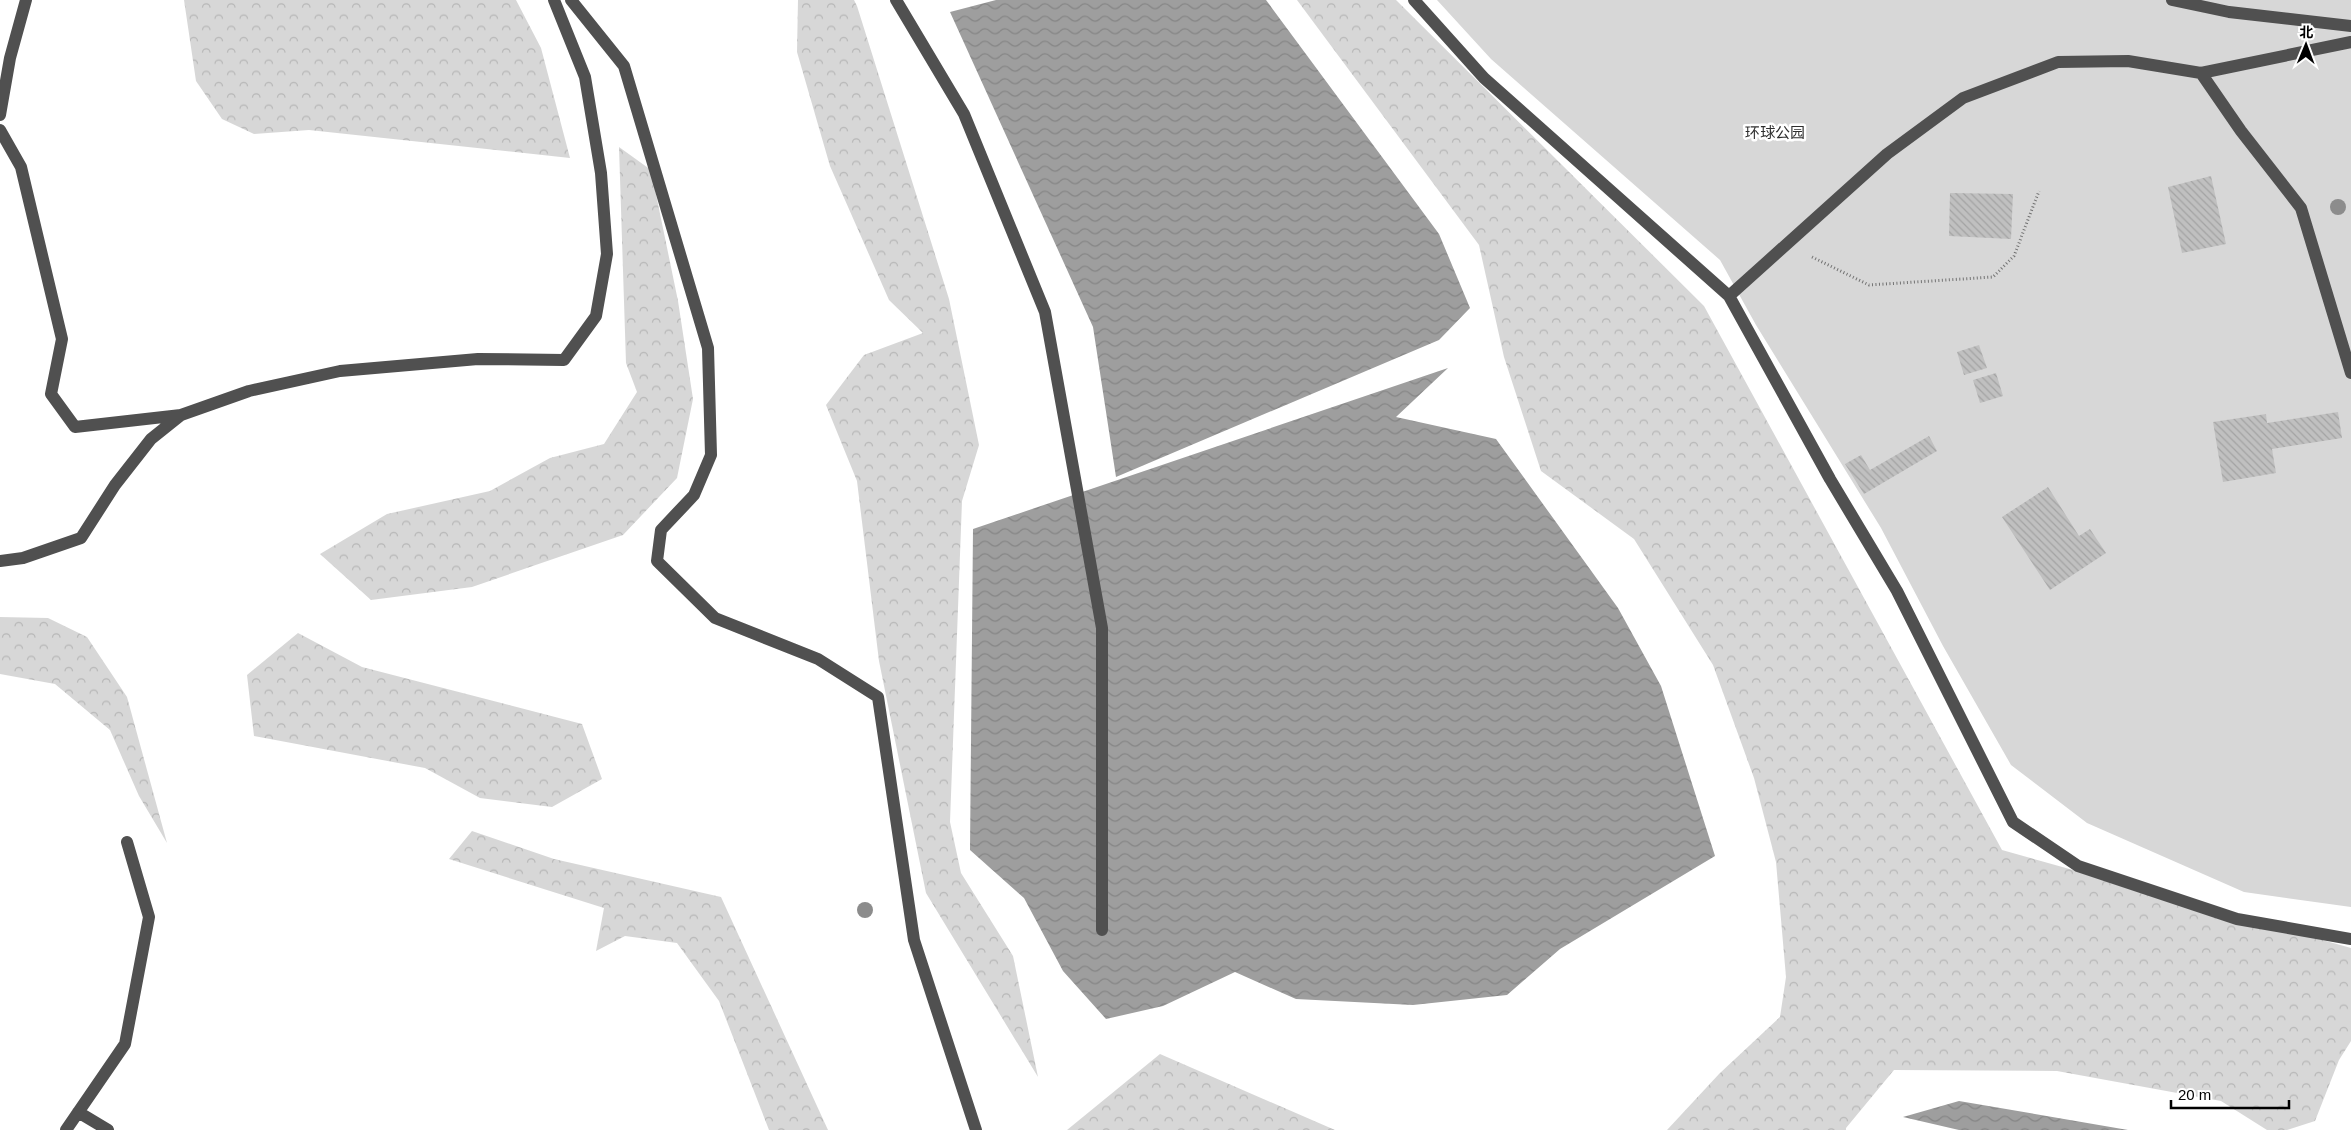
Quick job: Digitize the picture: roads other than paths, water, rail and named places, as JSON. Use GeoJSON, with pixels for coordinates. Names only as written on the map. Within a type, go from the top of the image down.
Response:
{"type":"FeatureCollection","features":[{"type":"Feature","properties":{"kind":"lane"},"geometry":{"type":"LineString","coordinates":[[0,115],[10,58],[26,0]]}},
{"type":"Feature","properties":{"kind":"lane"},"geometry":{"type":"LineString","coordinates":[[0,130],[21,167],[62,339],[51,394],[75,427],[181,415],[249,391],[340,371],[478,359],[564,360],[596,316],[607,254],[601,173],[585,77],[554,0]]}},
{"type":"Feature","properties":{"kind":"lane"},"geometry":{"type":"LineString","coordinates":[[571,0],[624,66],[708,348],[711,455],[694,496],[661,530],[657,560],[715,618],[818,659],[878,696],[914,940],[976,1130]]}},
{"type":"Feature","properties":{"kind":"lane"},"geometry":{"type":"LineString","coordinates":[[896,0],[964,114],[1045,312],[1102,628],[1102,930]]}},
{"type":"Feature","properties":{"kind":"lane"},"geometry":{"type":"LineString","coordinates":[[1414,0],[1484,78],[1729,296],[1830,479],[1897,591],[2013,822],[2078,866],[2237,919],[2351,939]]}},
{"type":"Feature","properties":{"kind":"lane"},"geometry":{"type":"LineString","coordinates":[[2172,0],[2229,12],[2351,26]]}},
{"type":"Feature","properties":{"kind":"lane"},"geometry":{"type":"LineString","coordinates":[[1729,296],[1887,154],[1963,98],[2058,62],[2128,61],[2201,73],[2351,42]]}},
{"type":"Feature","properties":{"kind":"lane"},"geometry":{"type":"LineString","coordinates":[[2201,73],[2241,131],[2301,208],[2351,373]]}},
{"type":"Feature","properties":{"kind":"lane"},"geometry":{"type":"LineString","coordinates":[[0,561],[23,558],[82,538],[115,485],[151,439],[181,415]]}},
{"type":"Feature","properties":{"kind":"lane"},"geometry":{"type":"LineString","coordinates":[[66,1130],[125,1044],[149,917],[127,842]]}},
{"type":"Feature","properties":{"kind":"lane"},"geometry":{"type":"LineString","coordinates":[[78,1112],[108,1130]]}},
{"type":"Feature","properties":{"kind":"water"},"geometry":{"type":"Polygon","coordinates":[[[996,0],[1266,0],[1439,234],[1470,308],[1439,340],[1116,477],[1093,327],[950,12],[996,0]]]}},
{"type":"Feature","properties":{"kind":"water"},"geometry":{"type":"Polygon","coordinates":[[[1448,368],[1396,417],[1496,439],[1618,608],[1661,686],[1715,856],[1560,949],[1507,995],[1413,1005],[1296,999],[1235,972],[1163,1006],[1106,1019],[1063,971],[1024,898],[970,850],[973,529],[1448,368]]]}},
{"type":"Feature","properties":{"kind":"water"},"geometry":{"type":"Polygon","coordinates":[[[1959,1101],[2128,1130],[1959,1130],[1903,1117],[1959,1101]]]}},
{"type":"Feature","properties":{"kind":"park label","name":"环球公园"},"geometry":{"type":"Point","coordinates":[1775,132]}}]}
